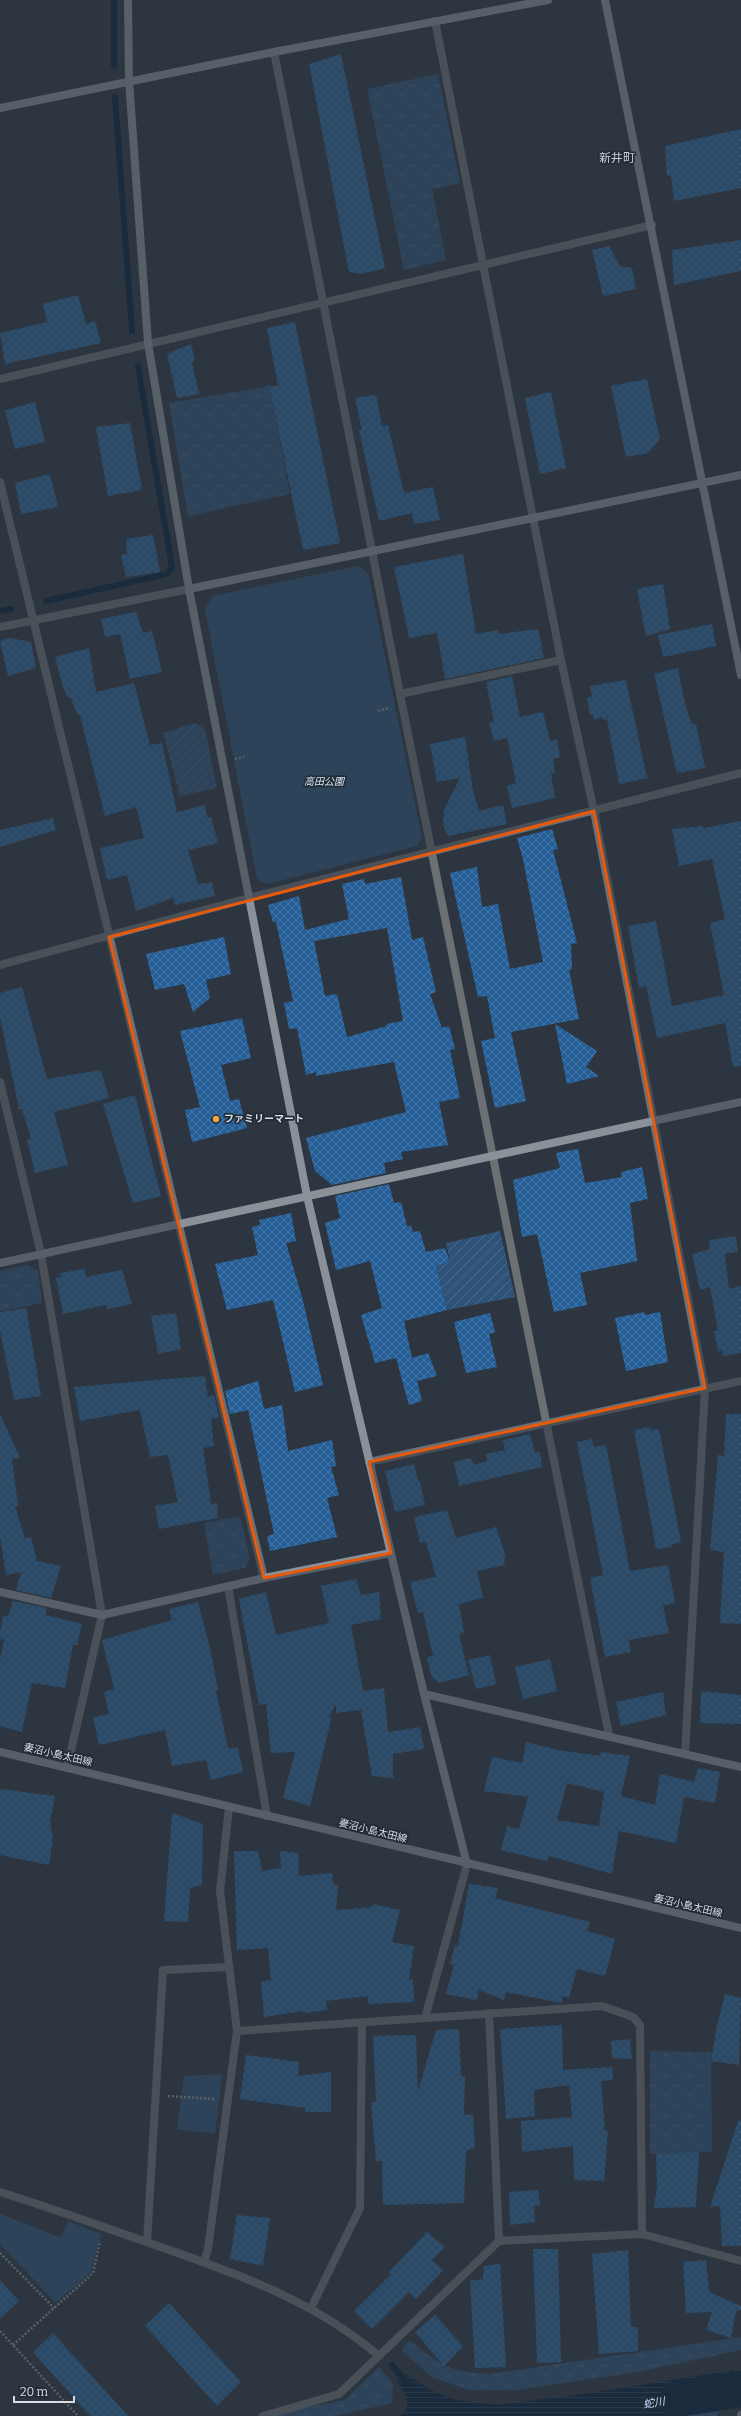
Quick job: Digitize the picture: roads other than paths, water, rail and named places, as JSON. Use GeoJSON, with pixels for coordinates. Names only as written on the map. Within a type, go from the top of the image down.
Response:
{"type":"FeatureCollection","features":[{"type":"Feature","properties":{"kind":"street"},"geometry":{"type":"LineString","coordinates":[[128,0],[129,81],[148,343],[189,589],[248,899],[307,1196],[424,1694],[467,1864],[425,2018]]}},
{"type":"Feature","properties":{"kind":"street"},"geometry":{"type":"LineString","coordinates":[[0,108],[274,52],[548,0]]}},
{"type":"Feature","properties":{"kind":"street"},"geometry":{"type":"LineString","coordinates":[[605,0],[652,225],[741,675]]}},
{"type":"Feature","properties":{"kind":"street"},"geometry":{"type":"LineString","coordinates":[[435,21],[561,660],[594,811],[705,1388],[685,1754]]}},
{"type":"Feature","properties":{"kind":"street"},"geometry":{"type":"LineString","coordinates":[[274,52],[373,550],[400,694],[433,852],[609,1735]]}},
{"type":"Feature","properties":{"kind":"street"},"geometry":{"type":"LineString","coordinates":[[0,379],[652,225]]}},
{"type":"Feature","properties":{"kind":"street"},"geometry":{"type":"LineString","coordinates":[[0,627],[741,474]]}},
{"type":"Feature","properties":{"kind":"street"},"geometry":{"type":"LineString","coordinates":[[0,482],[264,1578]]}},
{"type":"Feature","properties":{"kind":"street"},"geometry":{"type":"LineString","coordinates":[[400,694],[561,660]]}},
{"type":"Feature","properties":{"kind":"street"},"geometry":{"type":"LineString","coordinates":[[0,965],[109,938],[248,899],[741,773]]}},
{"type":"Feature","properties":{"kind":"street"},"geometry":{"type":"LineString","coordinates":[[0,1082],[41,1254],[102,1615],[67,1768]]}},
{"type":"Feature","properties":{"kind":"street"},"geometry":{"type":"LineString","coordinates":[[0,1262],[741,1102]]}},
{"type":"Feature","properties":{"kind":"street"},"geometry":{"type":"LineString","coordinates":[[369,1462],[547,1424],[741,1380]]}},
{"type":"Feature","properties":{"kind":"street"},"geometry":{"type":"LineString","coordinates":[[0,1592],[102,1615],[264,1578],[391,1553]]}},
{"type":"Feature","properties":{"kind":"street"},"geometry":{"type":"LineString","coordinates":[[228,1586],[267,1816]]}},
{"type":"Feature","properties":{"kind":"street"},"geometry":{"type":"LineString","coordinates":[[424,1694],[609,1735],[741,1767]]}},
{"type":"Feature","properties":{"kind":"street","name":"妻沼小島太田線"},"geometry":{"type":"LineString","coordinates":[[0,1752],[741,1928]]}},
{"type":"Feature","properties":{"kind":"street"},"geometry":{"type":"LineString","coordinates":[[204,2262],[208,2249],[237,2031],[220,1892],[229,1807]]}},
{"type":"Feature","properties":{"kind":"street"},"geometry":{"type":"LineString","coordinates":[[147,2242],[163,1970],[229,1967]]}},
{"type":"Feature","properties":{"kind":"street"},"geometry":{"type":"LineString","coordinates":[[237,2031],[602,2006],[633,2017],[640,2025],[642,2234]]}},
{"type":"Feature","properties":{"kind":"street"},"geometry":{"type":"LineString","coordinates":[[489,2013],[499,2241]]}},
{"type":"Feature","properties":{"kind":"street"},"geometry":{"type":"LineString","coordinates":[[311,2308],[360,2208],[362,2023]]}},
{"type":"Feature","properties":{"kind":"street"},"geometry":{"type":"LineString","coordinates":[[0,2192],[103,2226],[274,2289],[311,2308],[379,2356]]}},
{"type":"Feature","properties":{"kind":"street"},"geometry":{"type":"LineString","coordinates":[[263,2416],[339,2394],[499,2241],[642,2234],[741,2261]]}},
{"type":"Feature","properties":{"kind":"water"},"geometry":{"type":"Polygon","coordinates":[[[734,2370],[719,2410],[679,2416],[399,2416],[406,2408],[407,2400],[406,2395],[397,2382],[407,2374],[431,2390],[452,2399],[497,2405],[591,2393],[734,2370]]]}},
{"type":"Feature","properties":{"kind":"waterway"},"geometry":{"type":"LineString","coordinates":[[114,0],[114,66]]}},
{"type":"Feature","properties":{"kind":"waterway"},"geometry":{"type":"LineString","coordinates":[[115,97],[132,331]]}},
{"type":"Feature","properties":{"kind":"waterway"},"geometry":{"type":"LineString","coordinates":[[46,601],[167,574],[172,567],[138,366]]}},
{"type":"Feature","properties":{"kind":"waterway"},"geometry":{"type":"LineString","coordinates":[[0,611],[11,609]]}},
{"type":"Feature","properties":{"kind":"waterway"},"geometry":{"type":"LineString","coordinates":[[392,2365],[408,2384]]}},
{"type":"Feature","properties":{"kind":"waterway","name":"蛇川"},"geometry":{"type":"LineString","coordinates":[[678,2399],[741,2389]]}},
{"type":"Feature","properties":{"kind":"place","name":"ファミリーマート"},"geometry":{"type":"Point","coordinates":[216,1119]}},
{"type":"Feature","properties":{"kind":"district","name":"新井町"},"geometry":{"type":"Point","coordinates":[617,158]}},
{"type":"Feature","properties":{"kind":"park label","name":"高田公園"},"geometry":{"type":"Point","coordinates":[324,782]}}]}
